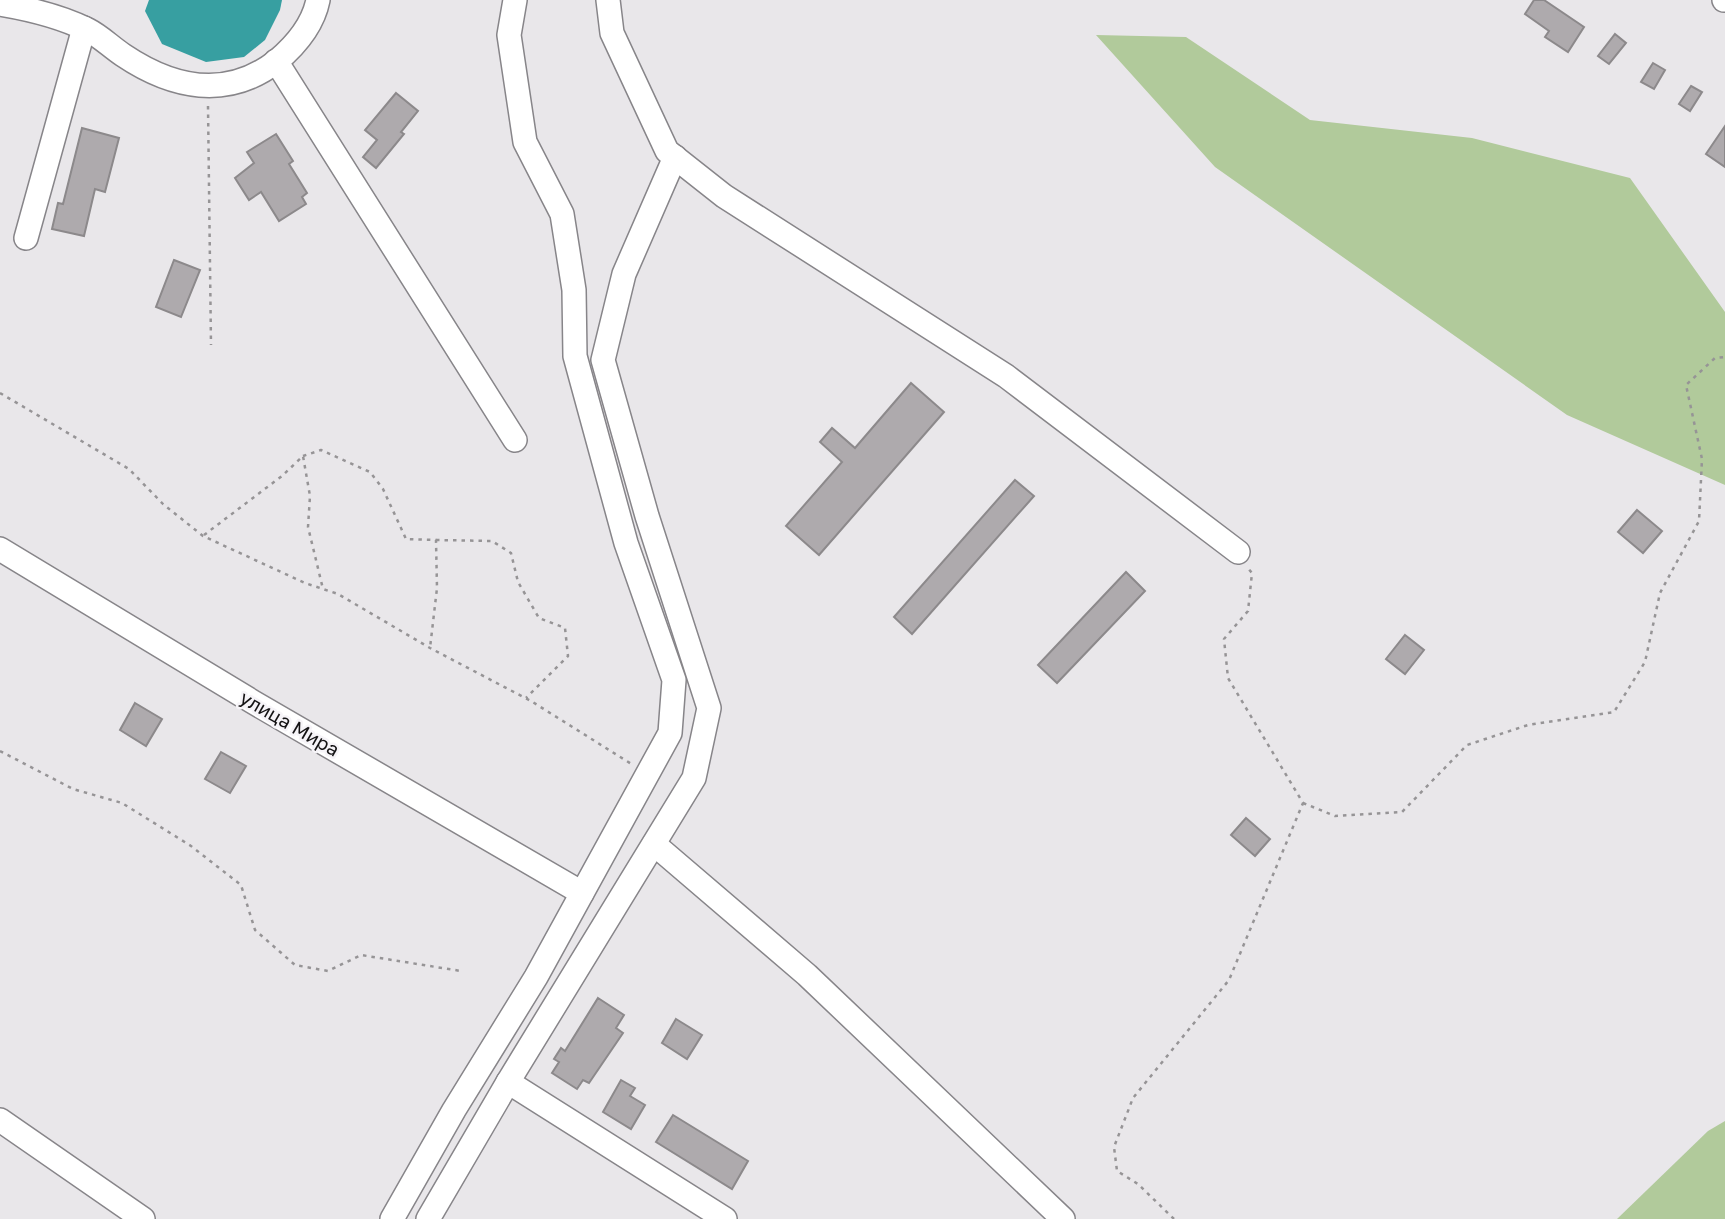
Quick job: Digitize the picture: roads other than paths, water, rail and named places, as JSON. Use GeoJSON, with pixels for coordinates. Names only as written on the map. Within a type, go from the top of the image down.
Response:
{"type":"FeatureCollection","features":[{"type":"Feature","properties":{"kind":"street"},"geometry":{"type":"LineString","coordinates":[[0,4],[29,9],[84,28],[152,72],[190,85],[208,85],[233,83],[266,69],[290,50],[315,16],[318,0]]}},
{"type":"Feature","properties":{"kind":"street"},"geometry":{"type":"LineString","coordinates":[[392,1219],[536,977],[670,733],[674,680],[626,543],[575,356],[574,290],[562,214],[525,142],[509,35],[515,0]]}},
{"type":"Feature","properties":{"kind":"street"},"geometry":{"type":"LineString","coordinates":[[608,0],[612,33],[667,151],[724,196],[1006,376],[1238,552]]}},
{"type":"Feature","properties":{"kind":"street"},"geometry":{"type":"LineString","coordinates":[[26,238],[84,28]]}},
{"type":"Feature","properties":{"kind":"street"},"geometry":{"type":"LineString","coordinates":[[276,61],[515,440]]}},
{"type":"Feature","properties":{"kind":"street"},"geometry":{"type":"LineString","coordinates":[[428,1219],[508,1082],[694,778],[709,708],[647,516],[603,360],[624,274],[675,157]]}},
{"type":"Feature","properties":{"kind":"street","name":"улица Мира"},"geometry":{"type":"LineString","coordinates":[[0,549],[253,702],[582,893]]}},
{"type":"Feature","properties":{"kind":"street"},"geometry":{"type":"LineString","coordinates":[[654,844],[807,975],[1063,1219]]}},
{"type":"Feature","properties":{"kind":"street"},"geometry":{"type":"LineString","coordinates":[[508,1082],[725,1219]]}},
{"type":"Feature","properties":{"kind":"street"},"geometry":{"type":"LineString","coordinates":[[0,1120],[143,1219]]}},
{"type":"Feature","properties":{"kind":"water"},"geometry":{"type":"Polygon","coordinates":[[[149,0],[282,0],[265,40],[244,57],[206,62],[162,44],[145,11],[149,0]]]}}]}
